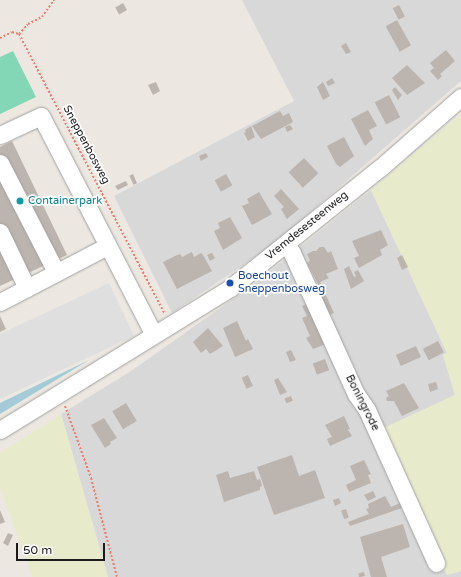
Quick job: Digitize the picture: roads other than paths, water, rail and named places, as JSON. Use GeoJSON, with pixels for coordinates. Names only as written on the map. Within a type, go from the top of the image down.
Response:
{"type":"FeatureCollection","features":[{"type":"Feature","properties":{"kind":"street","name":"Vremdesesteenweg"},"geometry":{"type":"LineString","coordinates":[[0,430],[230,288],[380,168],[461,97]]}},
{"type":"Feature","properties":{"kind":"street"},"geometry":{"type":"LineString","coordinates":[[0,135],[40,116],[154,336]]}},
{"type":"Feature","properties":{"kind":"street"},"geometry":{"type":"LineString","coordinates":[[0,164],[56,272]]}},
{"type":"Feature","properties":{"kind":"street"},"geometry":{"type":"LineString","coordinates":[[0,232],[27,288]]}},
{"type":"Feature","properties":{"kind":"street","name":"Boningrode"},"geometry":{"type":"LineString","coordinates":[[286,244],[292,253],[356,394],[367,410],[436,563]]}},
{"type":"Feature","properties":{"kind":"street"},"geometry":{"type":"LineString","coordinates":[[0,302],[107,246]]}},
{"type":"Feature","properties":{"kind":"water"},"geometry":{"type":"Polygon","coordinates":[[[89,360],[0,414],[0,403],[89,360]]]}},
{"type":"Feature","properties":{"kind":"place","name":"Containerpark"},"geometry":{"type":"Point","coordinates":[20,201]}},
{"type":"Feature","properties":{"kind":"place","name":"Boechout Sneppenbosweg"},"geometry":{"type":"Point","coordinates":[230,283]}}]}
